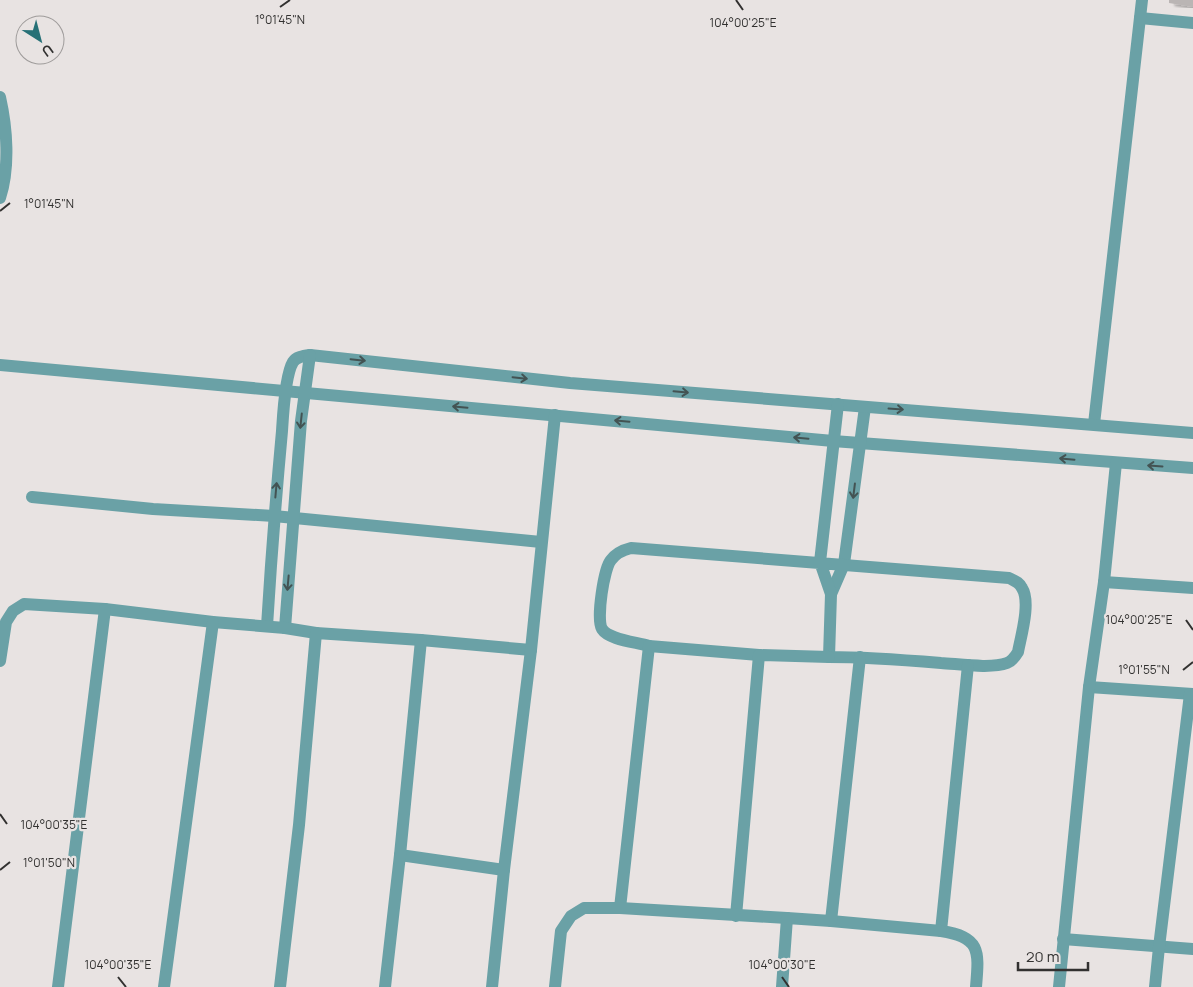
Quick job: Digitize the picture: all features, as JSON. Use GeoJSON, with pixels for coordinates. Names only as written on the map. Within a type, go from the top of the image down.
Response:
{"type":"FeatureCollection","features":[{"type":"Feature","properties":{"kind":"street"},"geometry":{"type":"LineString","coordinates":[[1094,424],[1142,0]]}},
{"type":"Feature","properties":{"kind":"street"},"geometry":{"type":"LineString","coordinates":[[1140,18],[1193,22]]}},
{"type":"Feature","properties":{"kind":"street"},"geometry":{"type":"LineString","coordinates":[[0,97],[5,137],[5,183],[0,198]]}},
{"type":"Feature","properties":{"kind":"street"},"geometry":{"type":"LineString","coordinates":[[267,626],[274,516],[286,391],[290,367],[293,361],[302,356],[310,355],[570,383],[1193,433]]}},
{"type":"Feature","properties":{"kind":"street"},"geometry":{"type":"LineString","coordinates":[[284,628],[304,394],[310,355]]}},
{"type":"Feature","properties":{"kind":"street"},"geometry":{"type":"LineString","coordinates":[[0,365],[833,441],[1193,468]]}},
{"type":"Feature","properties":{"kind":"street"},"geometry":{"type":"LineString","coordinates":[[829,658],[831,594],[820,562],[838,404]]}},
{"type":"Feature","properties":{"kind":"street"},"geometry":{"type":"LineString","coordinates":[[831,594],[844,564],[865,407]]}},
{"type":"Feature","properties":{"kind":"street"},"geometry":{"type":"LineString","coordinates":[[492,987],[504,870],[531,650],[555,415]]}},
{"type":"Feature","properties":{"kind":"street"},"geometry":{"type":"LineString","coordinates":[[1059,987],[1089,687],[1104,582],[1116,463]]}},
{"type":"Feature","properties":{"kind":"street"},"geometry":{"type":"LineString","coordinates":[[32,497],[153,509],[274,516],[541,542]]}},
{"type":"Feature","properties":{"kind":"street"},"geometry":{"type":"LineString","coordinates":[[630,548],[844,564],[1009,578],[1018,582],[1026,598],[1021,636],[1016,656],[1009,662],[1000,664],[968,665],[860,657],[759,656],[649,646],[609,636],[601,628],[606,567],[610,560],[622,551],[630,548]]}},
{"type":"Feature","properties":{"kind":"street"},"geometry":{"type":"LineString","coordinates":[[1104,582],[1193,588]]}},
{"type":"Feature","properties":{"kind":"street"},"geometry":{"type":"LineString","coordinates":[[0,661],[6,622],[13,611],[24,604],[105,609],[316,633],[531,650]]}},
{"type":"Feature","properties":{"kind":"street"},"geometry":{"type":"LineString","coordinates":[[58,987],[105,609]]}},
{"type":"Feature","properties":{"kind":"street"},"geometry":{"type":"LineString","coordinates":[[164,987],[213,622]]}},
{"type":"Feature","properties":{"kind":"street"},"geometry":{"type":"LineString","coordinates":[[280,987],[299,825],[316,633]]}},
{"type":"Feature","properties":{"kind":"street"},"geometry":{"type":"LineString","coordinates":[[386,987],[421,640]]}},
{"type":"Feature","properties":{"kind":"street"},"geometry":{"type":"LineString","coordinates":[[620,908],[649,646]]}},
{"type":"Feature","properties":{"kind":"street"},"geometry":{"type":"LineString","coordinates":[[736,916],[759,656]]}},
{"type":"Feature","properties":{"kind":"street"},"geometry":{"type":"LineString","coordinates":[[831,920],[860,657]]}},
{"type":"Feature","properties":{"kind":"street"},"geometry":{"type":"LineString","coordinates":[[941,931],[968,665]]}},
{"type":"Feature","properties":{"kind":"street"},"geometry":{"type":"LineString","coordinates":[[1089,687],[1191,694],[1155,987]]}},
{"type":"Feature","properties":{"kind":"street"},"geometry":{"type":"LineString","coordinates":[[400,855],[504,870]]}},
{"type":"Feature","properties":{"kind":"street"},"geometry":{"type":"LineString","coordinates":[[554,987],[560,931],[571,916],[584,908],[620,908],[831,920],[941,931],[966,937],[972,942],[976,949],[977,959],[976,987]]}},
{"type":"Feature","properties":{"kind":"street"},"geometry":{"type":"LineString","coordinates":[[782,987],[787,918]]}},
{"type":"Feature","properties":{"kind":"street"},"geometry":{"type":"LineString","coordinates":[[1063,939],[1193,949]]}},
{"type":"Feature","properties":{"kind":"building"},"geometry":{"type":"Polygon","coordinates":[[[1169,0],[1193,0],[1193,7],[1169,3],[1169,0]]]}}]}
